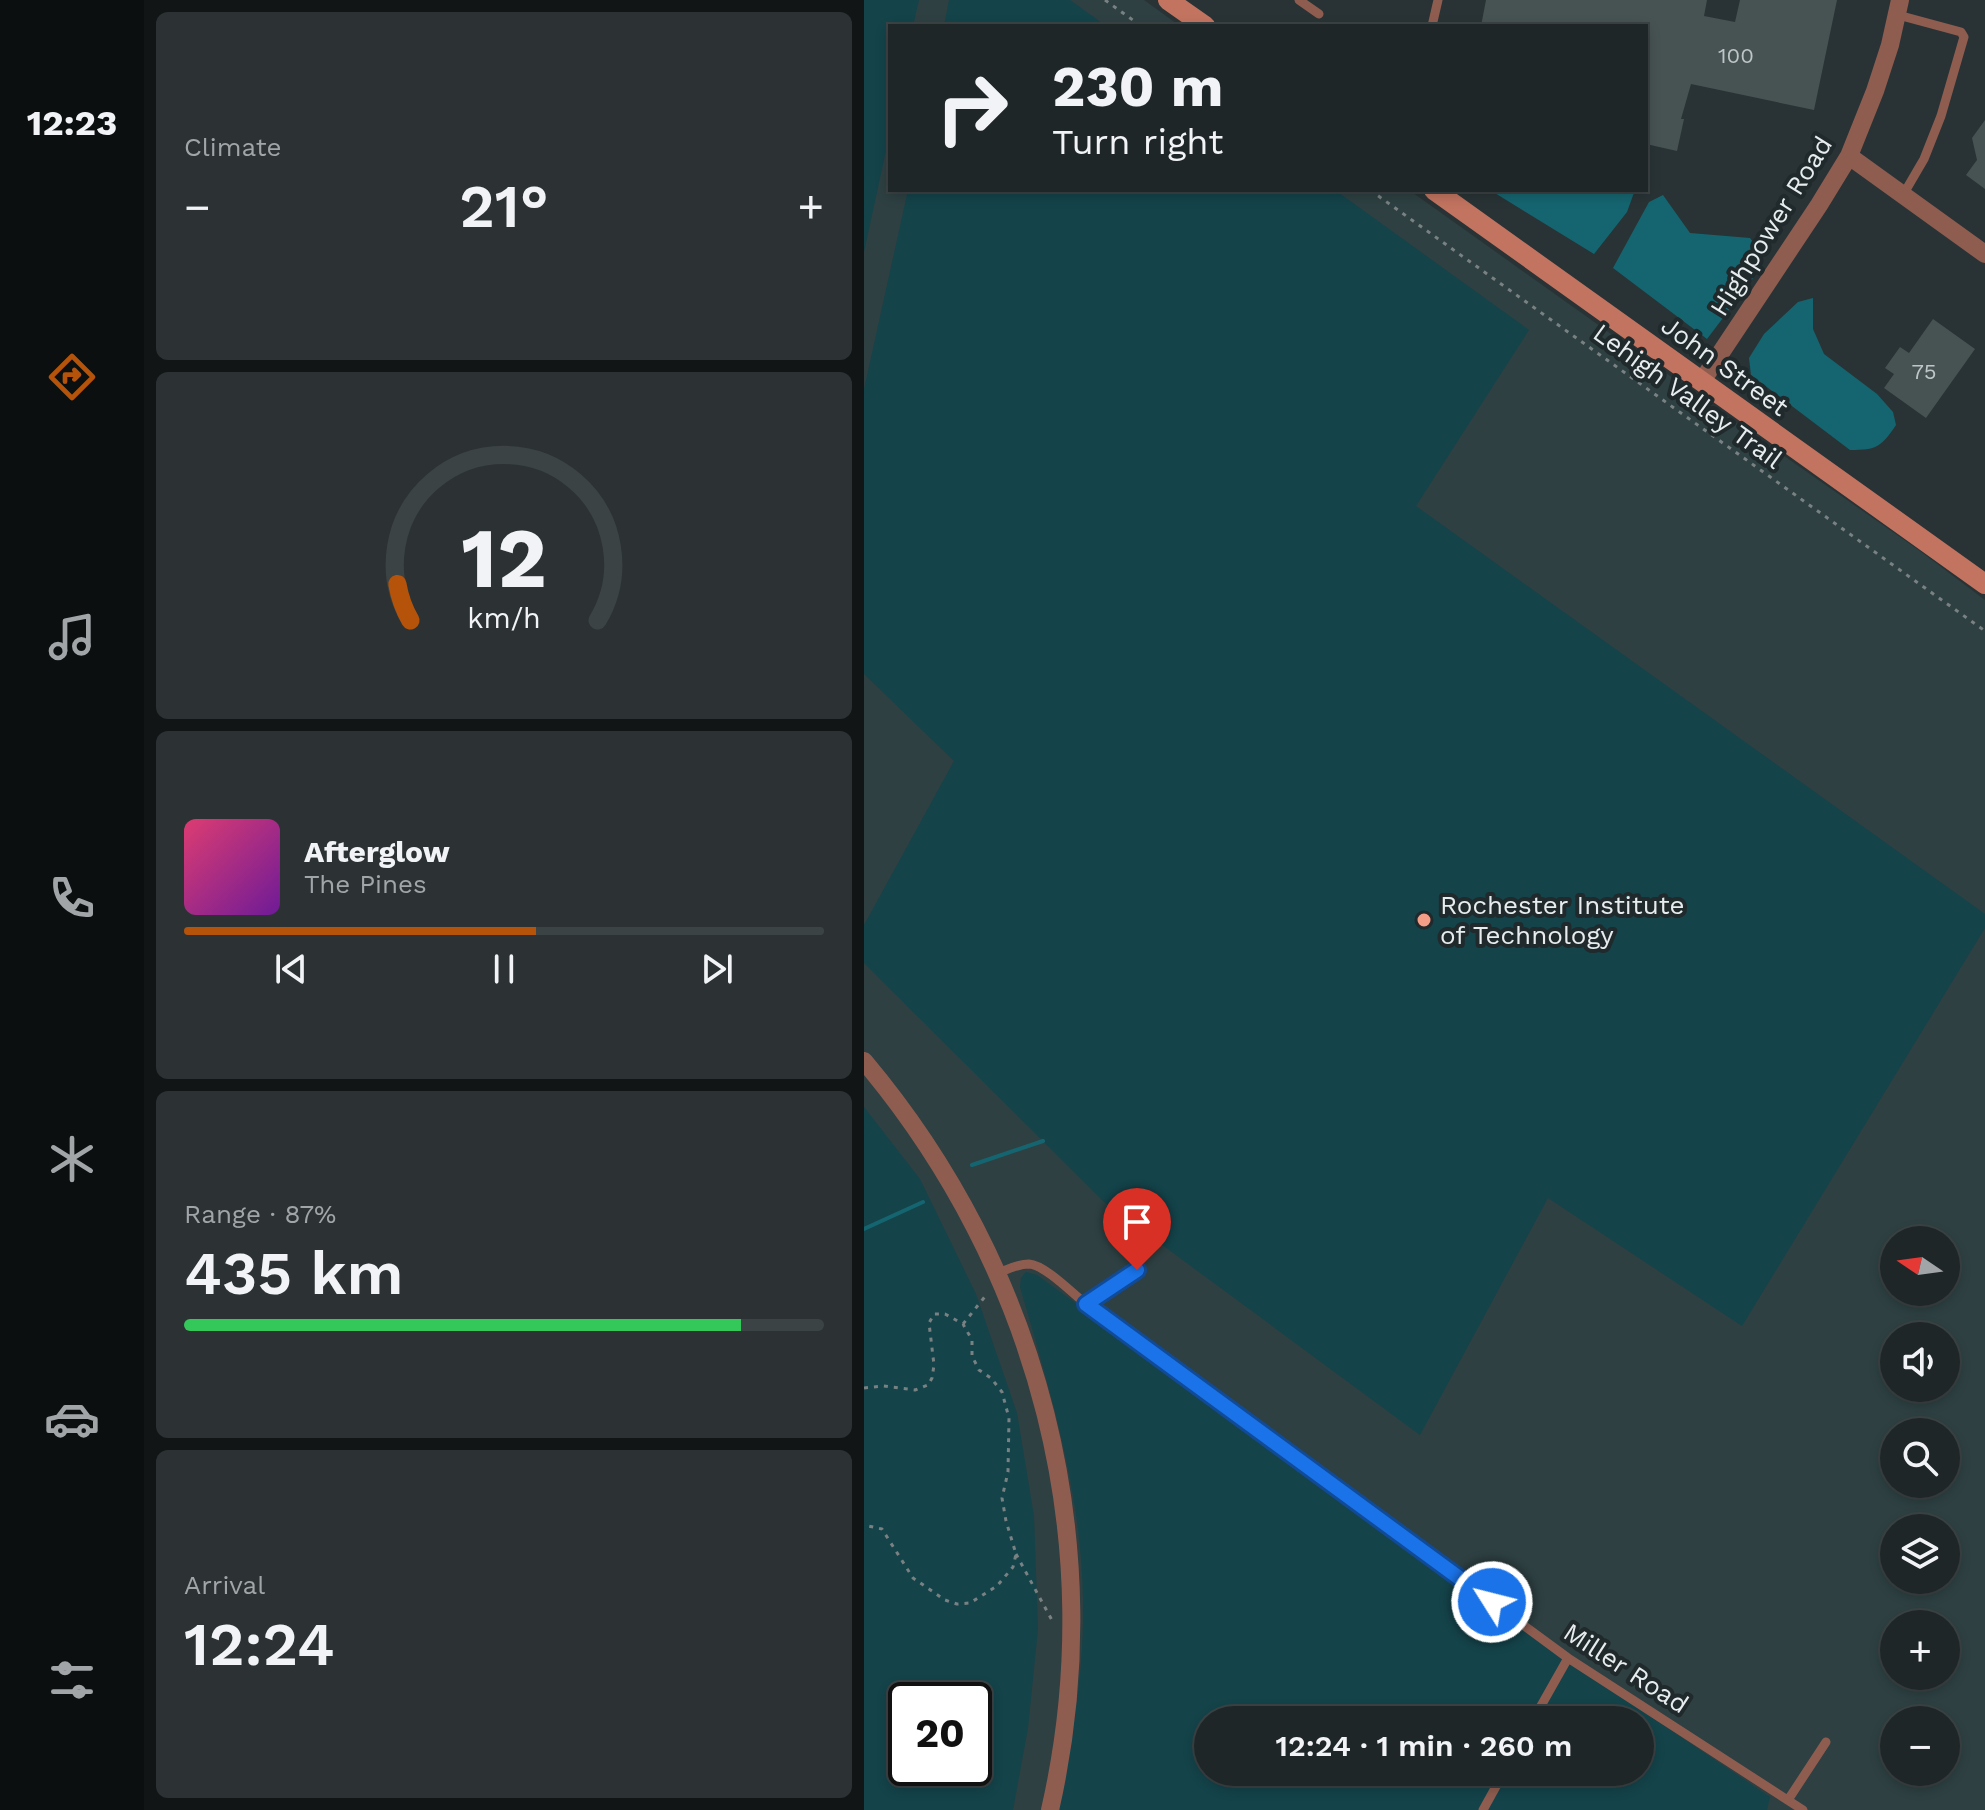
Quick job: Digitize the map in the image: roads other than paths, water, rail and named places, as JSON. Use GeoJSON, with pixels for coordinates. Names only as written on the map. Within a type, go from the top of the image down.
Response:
{"type":"FeatureCollection","features":[{"type":"Feature","properties":{"kind":"street"},"geometry":{"type":"LineString","coordinates":[[1168,0],[1202,24]]}},
{"type":"Feature","properties":{"kind":"street","name":"Highpower Road"},"geometry":{"type":"LineString","coordinates":[[1702,381],[1849,156],[1875,91],[1899,7]]}},
{"type":"Feature","properties":{"kind":"street"},"geometry":{"type":"LineString","coordinates":[[1849,156],[1985,254]]}},
{"type":"Feature","properties":{"kind":"street","name":"John Street"},"geometry":{"type":"LineString","coordinates":[[1437,192],[1985,584]]}},
{"type":"Feature","properties":{"kind":"street"},"geometry":{"type":"LineString","coordinates":[[864,1061],[892,1094],[940,1164],[972,1219],[998,1273],[1030,1356],[1046,1410],[1059,1467],[1071,1574],[1070,1676],[1058,1774],[1050,1810]]}},
{"type":"Feature","properties":{"kind":"lane"},"geometry":{"type":"LineString","coordinates":[[1299,0],[1319,14]]}},
{"type":"Feature","properties":{"kind":"lane"},"geometry":{"type":"LineString","coordinates":[[1432,24],[1438,0]]}},
{"type":"Feature","properties":{"kind":"lane"},"geometry":{"type":"LineString","coordinates":[[1899,7],[1961,32],[1964,37],[1924,159],[1903,195]]}},
{"type":"Feature","properties":{"kind":"lane","name":"Miller Road"},"geometry":{"type":"LineString","coordinates":[[998,1273],[1026,1264],[1038,1266],[1568,1658],[1803,1810]]}},
{"type":"Feature","properties":{"kind":"lane"},"geometry":{"type":"LineString","coordinates":[[1086,1304],[1137,1270]]}},
{"type":"Feature","properties":{"kind":"lane"},"geometry":{"type":"LineString","coordinates":[[1541,1706],[1568,1658]]}},
{"type":"Feature","properties":{"kind":"lane"},"geometry":{"type":"LineString","coordinates":[[1788,1800],[1826,1742]]}},
{"type":"Feature","properties":{"kind":"lane"},"geometry":{"type":"LineString","coordinates":[[1483,1810],[1496,1786]]}},
{"type":"Feature","properties":{"kind":"waterway"},"geometry":{"type":"LineString","coordinates":[[972,1165],[1043,1141]]}},
{"type":"Feature","properties":{"kind":"waterway"},"geometry":{"type":"LineString","coordinates":[[864,1229],[923,1202]]}},
{"type":"Feature","properties":{"kind":"place","name":"Rochester Institute of Technology"},"geometry":{"type":"Point","coordinates":[1424,920]}}]}
